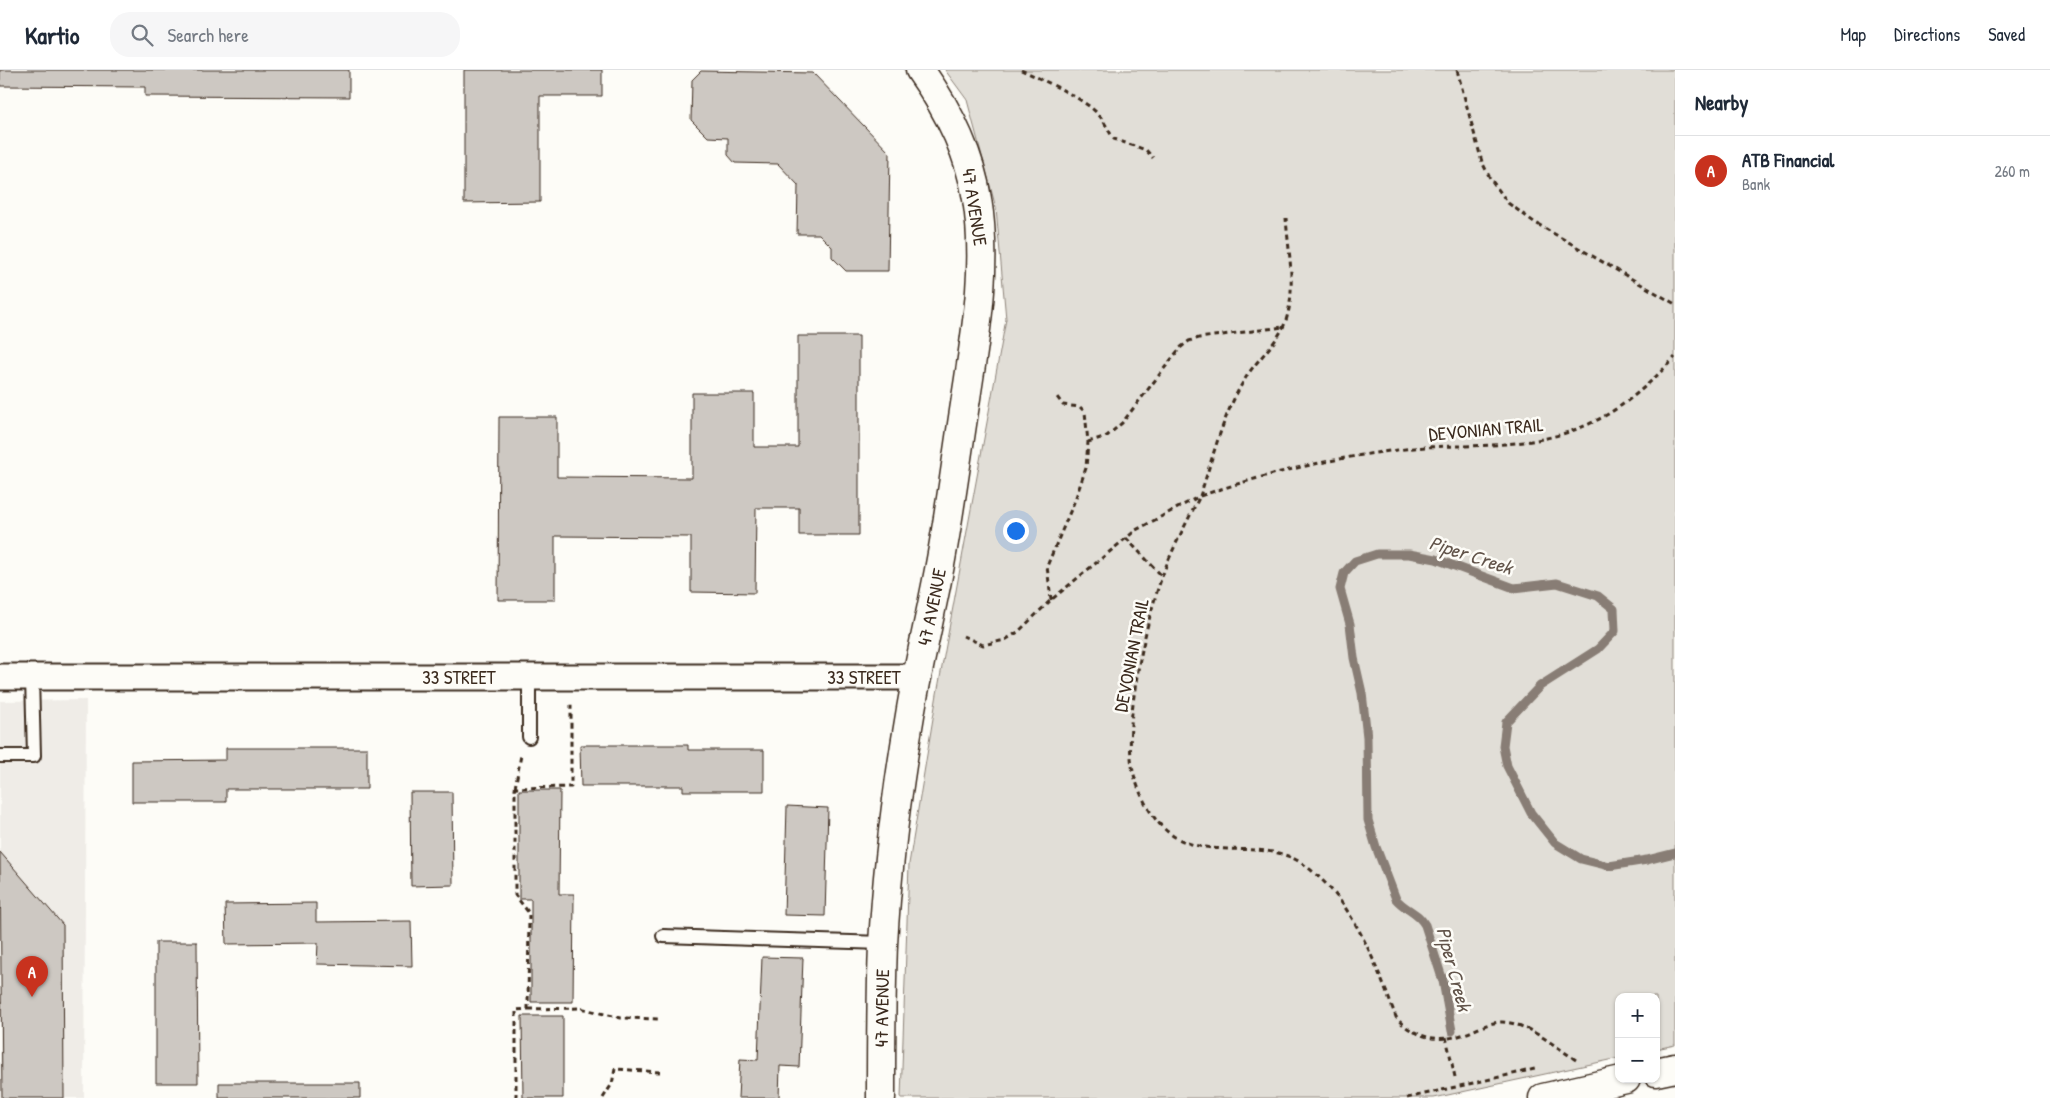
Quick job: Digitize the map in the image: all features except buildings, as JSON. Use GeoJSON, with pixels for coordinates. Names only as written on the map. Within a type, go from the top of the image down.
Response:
{"type":"FeatureCollection","features":[{"type":"Feature","properties":{"kind":"street","name":"47 AVENUE"},"geometry":{"type":"LineString","coordinates":[[881,1098],[883,943],[898,790],[910,713],[940,567],[978,315],[982,274],[982,239],[977,197],[967,159],[938,96],[920,70]]}},
{"type":"Feature","properties":{"kind":"street","name":"33 STREET"},"geometry":{"type":"LineString","coordinates":[[0,677],[918,677]]}},
{"type":"Feature","properties":{"kind":"street"},"geometry":{"type":"LineString","coordinates":[[1660,1071],[1675,1068]]}},
{"type":"Feature","properties":{"kind":"street"},"geometry":{"type":"LineString","coordinates":[[1543,1098],[1615,1082]]}},
{"type":"Feature","properties":{"kind":"lane"},"geometry":{"type":"LineString","coordinates":[[0,756],[34,756],[32,677]]}},
{"type":"Feature","properties":{"kind":"lane"},"geometry":{"type":"LineString","coordinates":[[529,677],[529,737]]}},
{"type":"Feature","properties":{"kind":"lane"},"geometry":{"type":"LineString","coordinates":[[663,936],[883,943]]}},
{"type":"Feature","properties":{"kind":"path"},"geometry":{"type":"LineString","coordinates":[[1021,70],[1070,95],[1096,111],[1114,139],[1146,150],[1153,158]]}},
{"type":"Feature","properties":{"kind":"path"},"geometry":{"type":"LineString","coordinates":[[1457,70],[1482,162],[1490,178],[1508,203],[1534,222],[1675,304]]}},
{"type":"Feature","properties":{"kind":"path"},"geometry":{"type":"LineString","coordinates":[[963,636],[983,645],[1005,640],[1018,632],[1051,600],[1126,538],[1156,518],[1200,496],[1231,404],[1245,378],[1259,358],[1271,346],[1284,326],[1290,300],[1286,218]]}},
{"type":"Feature","properties":{"kind":"path"},"geometry":{"type":"LineString","coordinates":[[1088,442],[1107,436],[1122,423],[1180,348],[1189,341],[1209,336],[1284,326]]}},
{"type":"Feature","properties":{"kind":"path","name":"DEVONIAN TRAIL"},"geometry":{"type":"LineString","coordinates":[[1567,1062],[1576,1060],[1534,1032],[1508,1023],[1490,1024],[1466,1034],[1438,1039],[1427,1038],[1401,1024],[1396,1018],[1366,940],[1324,882],[1302,864],[1287,856],[1273,852],[1187,843],[1174,836],[1157,822],[1143,799],[1134,774],[1132,722],[1136,678],[1162,576],[1200,496],[1258,478],[1320,462],[1416,448],[1524,442],[1562,435],[1591,424],[1625,404],[1644,389],[1675,358]]}},
{"type":"Feature","properties":{"kind":"path"},"geometry":{"type":"LineString","coordinates":[[1051,600],[1047,566],[1086,468],[1088,442],[1085,412],[1080,407],[1063,405],[1057,397]]}},
{"type":"Feature","properties":{"kind":"path"},"geometry":{"type":"LineString","coordinates":[[1126,538],[1162,576]]}},
{"type":"Feature","properties":{"kind":"path"},"geometry":{"type":"LineString","coordinates":[[515,788],[571,787],[571,700]]}},
{"type":"Feature","properties":{"kind":"path"},"geometry":{"type":"LineString","coordinates":[[528,1009],[528,913],[515,895],[515,788],[519,758],[529,737]]}},
{"type":"Feature","properties":{"kind":"path"},"geometry":{"type":"LineString","coordinates":[[516,1098],[516,1010],[580,1008],[621,1018],[661,1019]]}},
{"type":"Feature","properties":{"kind":"path"},"geometry":{"type":"LineString","coordinates":[[1446,1037],[1455,1077]]}},
{"type":"Feature","properties":{"kind":"path"},"geometry":{"type":"LineString","coordinates":[[1407,1098],[1539,1068]]}},
{"type":"Feature","properties":{"kind":"path"},"geometry":{"type":"LineString","coordinates":[[603,1098],[612,1084],[615,1070],[660,1072]]}},
{"type":"Feature","properties":{"kind":"shaded area"},"geometry":{"type":"Polygon","coordinates":[[[945,70],[1675,70],[1675,1045],[1660,1048],[1660,993],[1615,993],[1615,1059],[1434,1098],[901,1098],[909,864],[937,694],[1006,319],[996,208],[967,100],[945,70]]]}},
{"type":"Feature","properties":{"kind":"shaded area"},"geometry":{"type":"Polygon","coordinates":[[[86,700],[84,1098],[0,1098],[0,701],[86,700]]]}},
{"type":"Feature","properties":{"kind":"waterway","name":"Piper Creek"},"geometry":{"type":"LineString","coordinates":[[1452,1031],[1443,981],[1425,925],[1419,917],[1396,899],[1368,820],[1367,737],[1362,693],[1354,658],[1350,624],[1340,589],[1344,573],[1355,561],[1377,554],[1409,554],[1436,559],[1514,588],[1557,583],[1598,596],[1614,609],[1615,631],[1598,649],[1540,686],[1506,722],[1503,746],[1507,766],[1531,813],[1555,843],[1581,859],[1609,866],[1675,853]]}},
{"type":"Feature","properties":{"kind":"place","name":"ATB Financial"},"geometry":{"type":"Point","coordinates":[32,997]}}]}
